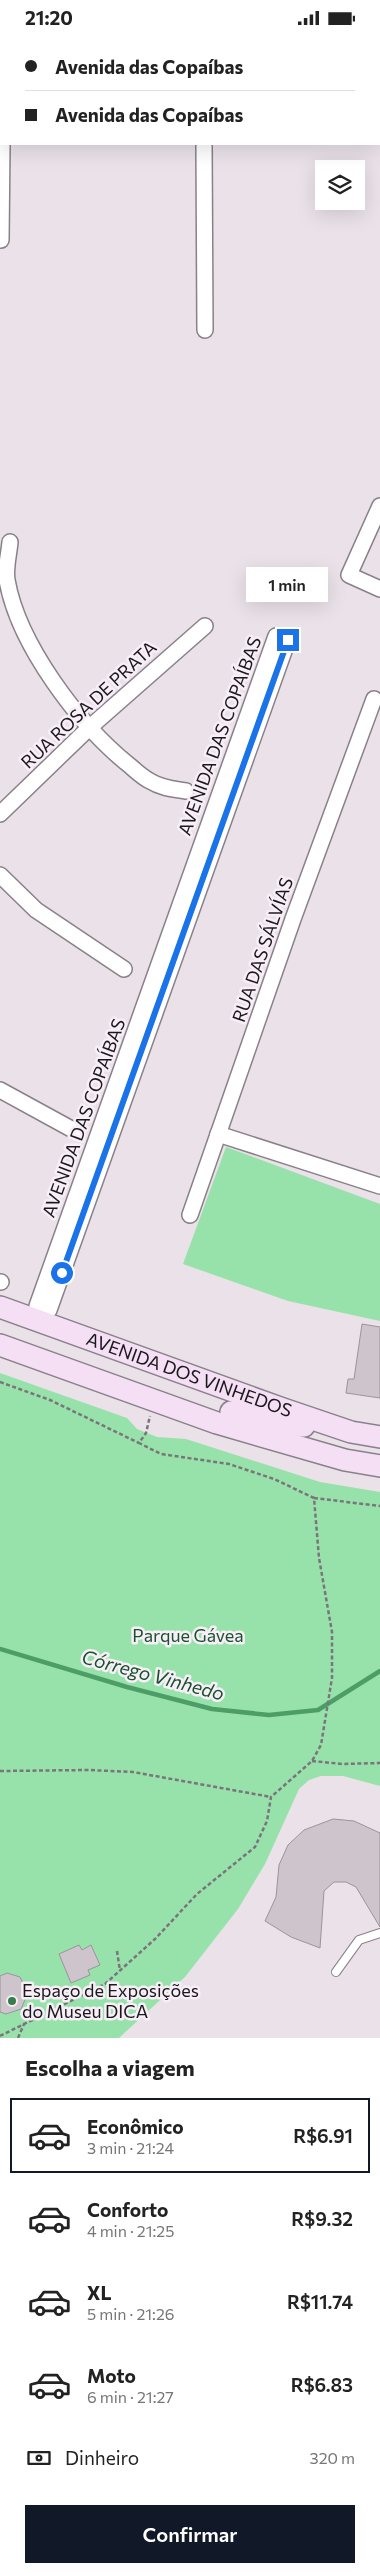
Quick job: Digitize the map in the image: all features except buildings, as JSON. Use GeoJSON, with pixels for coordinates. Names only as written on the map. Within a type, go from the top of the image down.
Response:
{"type":"FeatureCollection","features":[{"type":"Feature","properties":{"kind":"main road","name":"AVENIDA DOS VINHEDOS"},"geometry":{"type":"LineString","coordinates":[[0,1307],[351,1432],[380,1437]]}},
{"type":"Feature","properties":{"kind":"main road","name":"AVENIDA DOS VINHEDOS"},"geometry":{"type":"LineString","coordinates":[[0,1345],[217,1423],[336,1458],[380,1466]]}},
{"type":"Feature","properties":{"kind":"main road"},"geometry":{"type":"LineString","coordinates":[[149,1399],[148,1384],[150,1384],[250,1419],[351,1432]]}},
{"type":"Feature","properties":{"kind":"street"},"geometry":{"type":"LineString","coordinates":[[1,240],[2,145]]}},
{"type":"Feature","properties":{"kind":"street"},"geometry":{"type":"LineString","coordinates":[[204,145],[205,330]]}},
{"type":"Feature","properties":{"kind":"street"},"geometry":{"type":"LineString","coordinates":[[380,506],[349,575],[380,589]]}},
{"type":"Feature","properties":{"kind":"street"},"geometry":{"type":"LineString","coordinates":[[10,542],[6,578],[23,629],[36,656],[90,728],[149,781],[167,788],[186,791]]}},
{"type":"Feature","properties":{"kind":"street","name":"RUA ROSA DE PRATA"},"geometry":{"type":"LineString","coordinates":[[0,814],[90,728],[204,626]]}},
{"type":"Feature","properties":{"kind":"street","name":"AVENIDA DAS COPAÍBAS"},"geometry":{"type":"LineString","coordinates":[[276,635],[288,640],[49,1311],[38,1321],[37,1306],[276,635]]}},
{"type":"Feature","properties":{"kind":"street","name":"RUA DAS SÁLVÍAS"},"geometry":{"type":"LineString","coordinates":[[190,1215],[293,919],[374,699]]}},
{"type":"Feature","properties":{"kind":"street"},"geometry":{"type":"LineString","coordinates":[[0,875],[36,910],[124,969]]}},
{"type":"Feature","properties":{"kind":"street"},"geometry":{"type":"LineString","coordinates":[[0,1090],[76,1131]]}},
{"type":"Feature","properties":{"kind":"street"},"geometry":{"type":"LineString","coordinates":[[218,1134],[380,1185]]}},
{"type":"Feature","properties":{"kind":"lane"},"geometry":{"type":"LineString","coordinates":[[336,1972],[359,1940],[380,1933]]}},
{"type":"Feature","properties":{"kind":"path"},"geometry":{"type":"LineString","coordinates":[[0,1382],[50,1400],[161,1454],[230,1464],[274,1479],[314,1498],[380,1506]]}},
{"type":"Feature","properties":{"kind":"path"},"geometry":{"type":"LineString","coordinates":[[139,1443],[146,1433],[149,1399]]}},
{"type":"Feature","properties":{"kind":"path"},"geometry":{"type":"LineString","coordinates":[[0,2036],[105,1984],[120,1971],[155,1939],[197,1894],[255,1847],[266,1821],[271,1797],[312,1761],[321,1745],[332,1678],[332,1632],[319,1557],[314,1498]]}},
{"type":"Feature","properties":{"kind":"path"},"geometry":{"type":"LineString","coordinates":[[312,1761],[343,1764],[380,1763]]}},
{"type":"Feature","properties":{"kind":"path"},"geometry":{"type":"LineString","coordinates":[[0,1771],[133,1772],[271,1797]]}},
{"type":"Feature","properties":{"kind":"path"},"geometry":{"type":"LineString","coordinates":[[117,1951],[120,1971]]}},
{"type":"Feature","properties":{"kind":"path"},"geometry":{"type":"LineString","coordinates":[[18,2038],[24,2024]]}},
{"type":"Feature","properties":{"kind":"green space"},"geometry":{"type":"Polygon","coordinates":[[[226,1147],[380,1204],[380,1321],[288,1301],[183,1264],[226,1147]]]}},
{"type":"Feature","properties":{"kind":"green space","name":"Parque Gávea"},"geometry":{"type":"Polygon","coordinates":[[[0,1373],[127,1418],[137,1429],[157,1437],[186,1439],[320,1482],[380,1492],[380,1786],[343,1776],[321,1776],[309,1780],[299,1789],[265,1864],[238,1909],[185,1977],[119,2038],[0,2038],[0,1373]]]}},
{"type":"Feature","properties":{"kind":"waterway","name":"Córrego Vinhedo"},"geometry":{"type":"LineString","coordinates":[[0,1649],[127,1687],[212,1709],[269,1715],[318,1710],[380,1671]]}},
{"type":"Feature","properties":{"kind":"place","name":"Espaço de Exposições do Museu DICA"},"geometry":{"type":"Point","coordinates":[12,2001]}},
{"type":"Feature","properties":{"kind":"route"},"geometry":{"type":"LineString","coordinates":[[62,1273],[288,640]]}}]}
